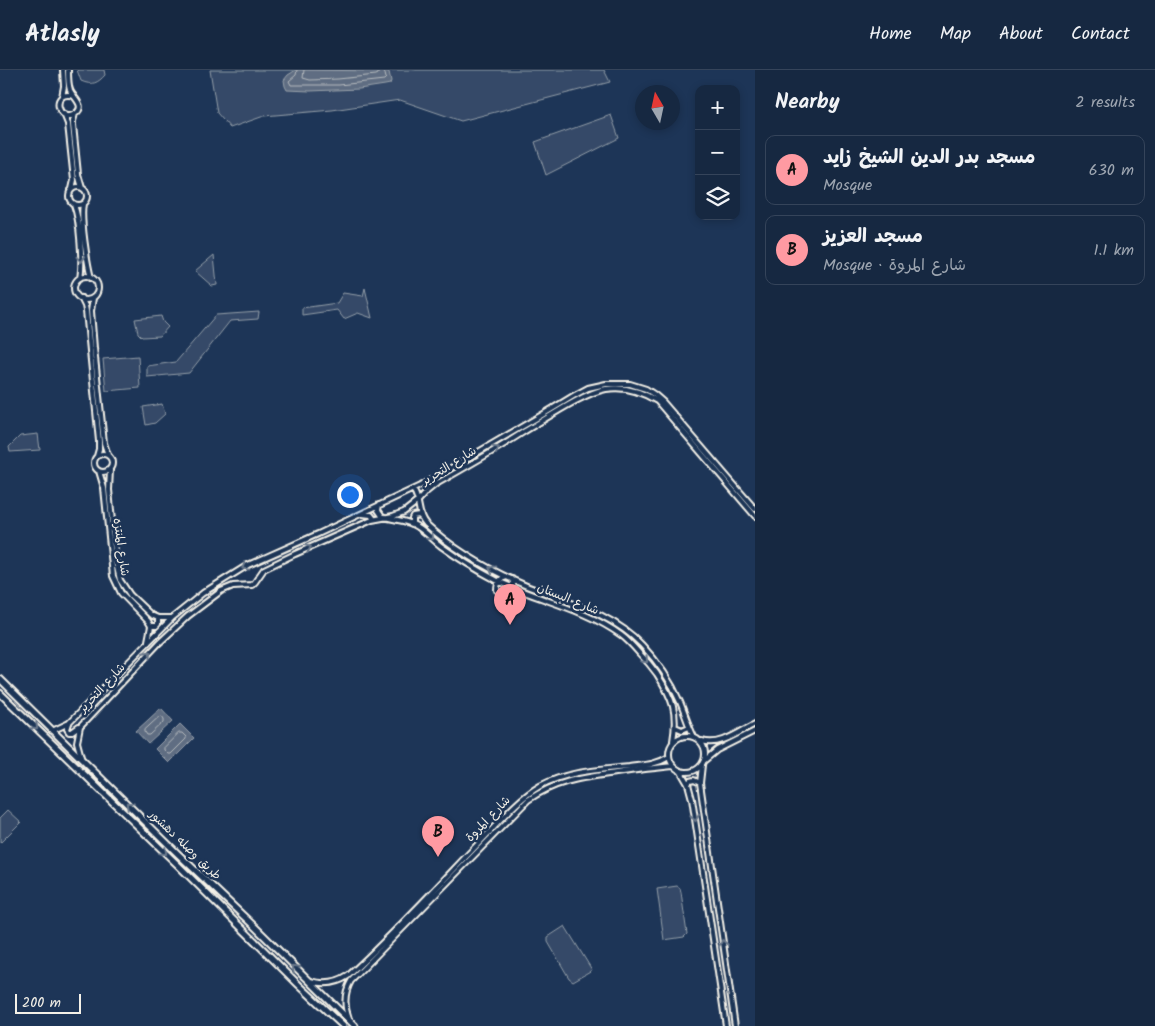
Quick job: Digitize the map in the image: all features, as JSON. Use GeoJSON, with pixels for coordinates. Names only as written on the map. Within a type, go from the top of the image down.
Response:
{"type":"FeatureCollection","features":[{"type":"Feature","properties":{"kind":"main road","name":"طريق وصله دهشور"},"geometry":{"type":"LineString","coordinates":[[0,679],[355,1026]]}},
{"type":"Feature","properties":{"kind":"main road","name":"طريق وصله دهشور"},"geometry":{"type":"LineString","coordinates":[[0,693],[343,1026]]}},
{"type":"Feature","properties":{"kind":"street"},"geometry":{"type":"LineString","coordinates":[[63,70],[64,89],[58,106],[59,110],[70,116],[76,113]]}},
{"type":"Feature","properties":{"kind":"street"},"geometry":{"type":"LineString","coordinates":[[68,70],[70,88],[80,105],[73,125],[78,174],[87,197],[83,204],[74,205]]}},
{"type":"Feature","properties":{"kind":"street"},"geometry":{"type":"LineString","coordinates":[[62,97],[67,95],[74,96]]}},
{"type":"Feature","properties":{"kind":"street"},"geometry":{"type":"LineString","coordinates":[[64,114],[68,124],[74,180],[68,197],[74,205],[77,214],[81,264],[80,278]]}},
{"type":"Feature","properties":{"kind":"street"},"geometry":{"type":"LineString","coordinates":[[72,189],[82,188]]}},
{"type":"Feature","properties":{"kind":"street"},"geometry":{"type":"LineString","coordinates":[[83,204],[83,224],[91,278]]}},
{"type":"Feature","properties":{"kind":"street"},"geometry":{"type":"LineString","coordinates":[[91,278],[80,278],[75,283],[74,288],[85,306],[92,348],[101,408],[104,443],[113,463],[110,470],[104,472],[99,472],[94,463],[99,445],[92,348],[92,306],[98,286],[91,278]]}},
{"type":"Feature","properties":{"kind":"street"},"geometry":{"type":"LineString","coordinates":[[81,298],[93,298]]}},
{"type":"Feature","properties":{"kind":"street"},"geometry":{"type":"LineString","coordinates":[[85,306],[92,306]]}},
{"type":"Feature","properties":{"kind":"street","name":"شارع التحرير"},"geometry":{"type":"LineString","coordinates":[[84,761],[78,747],[77,737],[80,727],[166,637],[188,616],[221,591],[233,586],[254,584],[264,569],[295,554],[333,540],[374,520],[404,512],[436,484],[593,392],[630,384],[650,392],[659,399],[755,509]]}},
{"type":"Feature","properties":{"kind":"street","name":"شارع التحرير"},"geometry":{"type":"LineString","coordinates":[[52,731],[69,723],[172,618],[203,593],[248,565],[413,490],[581,390],[600,385],[619,386],[634,390],[660,405],[736,498],[755,516]]}},
{"type":"Feature","properties":{"kind":"street"},"geometry":{"type":"LineString","coordinates":[[96,408],[101,408]]}},
{"type":"Feature","properties":{"kind":"street"},"geometry":{"type":"LineString","coordinates":[[508,435],[512,440]]}},
{"type":"Feature","properties":{"kind":"street"},"geometry":{"type":"LineString","coordinates":[[97,456],[102,454],[108,455]]}},
{"type":"Feature","properties":{"kind":"street","name":"شارع المنتزه"},"geometry":{"type":"LineString","coordinates":[[110,470],[108,485],[114,525],[111,570],[115,582],[125,598],[146,618],[151,626]]}},
{"type":"Feature","properties":{"kind":"street","name":"شارع المنتزه"},"geometry":{"type":"LineString","coordinates":[[99,472],[103,483],[116,569],[120,580],[130,595],[158,618]]}},
{"type":"Feature","properties":{"kind":"street"},"geometry":{"type":"LineString","coordinates":[[420,486],[425,492]]}},
{"type":"Feature","properties":{"kind":"street"},"geometry":{"type":"LineString","coordinates":[[412,524],[413,516],[418,515],[421,517],[416,494],[413,490]]}},
{"type":"Feature","properties":{"kind":"street"},"geometry":{"type":"LineString","coordinates":[[379,505],[378,510],[385,517]]}},
{"type":"Feature","properties":{"kind":"street"},"geometry":{"type":"LineString","coordinates":[[362,514],[371,515],[374,520]]}},
{"type":"Feature","properties":{"kind":"street","name":"شارع البستان"},"geometry":{"type":"LineString","coordinates":[[385,517],[398,519],[419,527],[441,546],[468,564],[513,588],[590,617],[620,634],[651,666],[672,701],[676,728],[673,742]]}},
{"type":"Feature","properties":{"kind":"street","name":"شارع البستان"},"geometry":{"type":"LineString","coordinates":[[421,517],[426,524],[451,544],[507,577],[612,619],[634,637],[651,655],[668,679],[687,714],[689,727],[694,737]]}},
{"type":"Feature","properties":{"kind":"street"},"geometry":{"type":"LineString","coordinates":[[451,544],[454,539]]}},
{"type":"Feature","properties":{"kind":"street"},"geometry":{"type":"LineString","coordinates":[[285,548],[286,554],[295,554]]}},
{"type":"Feature","properties":{"kind":"street"},"geometry":{"type":"LineString","coordinates":[[228,577],[234,581],[233,586]]}},
{"type":"Feature","properties":{"kind":"street"},"geometry":{"type":"LineString","coordinates":[[498,590],[499,581],[507,577]]}},
{"type":"Feature","properties":{"kind":"street"},"geometry":{"type":"LineString","coordinates":[[508,594],[513,588],[512,579]]}},
{"type":"Feature","properties":{"kind":"street"},"geometry":{"type":"LineString","coordinates":[[550,602],[553,608]]}},
{"type":"Feature","properties":{"kind":"street"},"geometry":{"type":"LineString","coordinates":[[140,614],[145,609]]}},
{"type":"Feature","properties":{"kind":"street"},"geometry":{"type":"LineString","coordinates":[[148,642],[151,626],[158,624],[158,618],[172,618]]}},
{"type":"Feature","properties":{"kind":"street"},"geometry":{"type":"LineString","coordinates":[[620,634],[623,632],[623,629]]}},
{"type":"Feature","properties":{"kind":"street"},"geometry":{"type":"LineString","coordinates":[[631,644],[630,640],[634,637]]}},
{"type":"Feature","properties":{"kind":"street"},"geometry":{"type":"LineString","coordinates":[[651,655],[655,651]]}},
{"type":"Feature","properties":{"kind":"street"},"geometry":{"type":"LineString","coordinates":[[125,666],[127,670],[133,670]]}},
{"type":"Feature","properties":{"kind":"street"},"geometry":{"type":"LineString","coordinates":[[115,676],[121,677],[122,681]]}},
{"type":"Feature","properties":{"kind":"street"},"geometry":{"type":"LineString","coordinates":[[656,682],[658,676]]}},
{"type":"Feature","properties":{"kind":"street"},"geometry":{"type":"LineString","coordinates":[[69,723],[67,729],[69,732],[80,727]]}},
{"type":"Feature","properties":{"kind":"street"},"geometry":{"type":"LineString","coordinates":[[726,1026],[692,798],[682,772],[673,766],[669,756],[669,748],[673,742],[683,736],[689,735],[706,742],[715,743],[755,724]]}},
{"type":"Feature","properties":{"kind":"street"},"geometry":{"type":"LineString","coordinates":[[676,728],[682,730],[689,727]]}},
{"type":"Feature","properties":{"kind":"street"},"geometry":{"type":"LineString","coordinates":[[724,732],[726,738]]}},
{"type":"Feature","properties":{"kind":"street"},"geometry":{"type":"LineString","coordinates":[[704,760],[717,750],[755,732]]}},
{"type":"Feature","properties":{"kind":"street"},"geometry":{"type":"LineString","coordinates":[[699,739],[704,747],[706,756],[702,765],[700,783],[735,1026]]}},
{"type":"Feature","properties":{"kind":"street"},"geometry":{"type":"LineString","coordinates":[[715,743],[714,747],[717,750]]}},
{"type":"Feature","properties":{"kind":"street","name":"شارع المروة"},"geometry":{"type":"LineString","coordinates":[[342,986],[355,976],[379,949],[540,786],[584,772],[658,763],[669,756]]}},
{"type":"Feature","properties":{"kind":"street"},"geometry":{"type":"LineString","coordinates":[[682,772],[693,772],[702,765]]}},
{"type":"Feature","properties":{"kind":"street","name":"شارع المروة"},"geometry":{"type":"LineString","coordinates":[[526,799],[555,785],[575,779],[673,766]]}},
{"type":"Feature","properties":{"kind":"street"},"geometry":{"type":"LineString","coordinates":[[688,784],[694,780],[700,783]]}},
{"type":"Feature","properties":{"kind":"street"},"geometry":{"type":"LineString","coordinates":[[692,840],[698,840]]}},
{"type":"Feature","properties":{"kind":"street","name":"شارع المروة"},"geometry":{"type":"LineString","coordinates":[[342,986],[348,976],[379,949]]}},
{"type":"Feature","properties":{"kind":"street"},"geometry":{"type":"LineString","coordinates":[[715,959],[721,963],[725,959]]}},
{"type":"Feature","properties":{"kind":"street"},"geometry":{"type":"LineString","coordinates":[[717,973],[722,969],[727,972]]}},
{"type":"Feature","properties":{"kind":"street"},"geometry":{"type":"LineString","coordinates":[[308,980],[342,986],[350,1021]]}},
{"type":"Feature","properties":{"kind":"street"},"geometry":{"type":"LineString","coordinates":[[715,998],[721,998]]}},
{"type":"Feature","properties":{"kind":"shaded area"},"geometry":{"type":"Polygon","coordinates":[[[77,70],[104,70],[105,75],[97,82],[88,83],[81,81],[77,70]]]}},
{"type":"Feature","properties":{"kind":"shaded area"},"geometry":{"type":"Polygon","coordinates":[[[210,70],[604,70],[610,82],[461,121],[400,100],[332,110],[264,116],[230,128],[217,113],[210,70]]]}},
{"type":"Feature","properties":{"kind":"shaded area"},"geometry":{"type":"Polygon","coordinates":[[[611,115],[619,138],[546,175],[535,142],[611,115]]]}},
{"type":"Feature","properties":{"kind":"shaded area"},"geometry":{"type":"Polygon","coordinates":[[[214,255],[217,285],[212,286],[195,271],[214,255]]]}},
{"type":"Feature","properties":{"kind":"shaded area"},"geometry":{"type":"Polygon","coordinates":[[[365,288],[372,318],[358,313],[344,319],[337,310],[302,315],[302,308],[337,303],[343,293],[363,296],[365,288]]]}},
{"type":"Feature","properties":{"kind":"shaded area"},"geometry":{"type":"Polygon","coordinates":[[[259,312],[258,319],[230,321],[189,373],[147,377],[147,366],[176,362],[216,315],[259,312]]]}},
{"type":"Feature","properties":{"kind":"shaded area"},"geometry":{"type":"Polygon","coordinates":[[[161,316],[163,322],[168,327],[160,336],[142,337],[138,333],[135,319],[161,316]]]}},
{"type":"Feature","properties":{"kind":"shaded area"},"geometry":{"type":"Polygon","coordinates":[[[138,356],[140,388],[106,391],[103,359],[138,356]]]}},
{"type":"Feature","properties":{"kind":"shaded area"},"geometry":{"type":"Polygon","coordinates":[[[162,404],[165,414],[155,423],[146,425],[143,407],[162,404]]]}},
{"type":"Feature","properties":{"kind":"shaded area"},"geometry":{"type":"Polygon","coordinates":[[[38,434],[40,450],[10,452],[9,447],[20,436],[38,434]]]}},
{"type":"Feature","properties":{"kind":"shaded area"},"geometry":{"type":"Polygon","coordinates":[[[8,810],[21,822],[0,843],[0,818],[8,810]]]}},
{"type":"Feature","properties":{"kind":"shaded area"},"geometry":{"type":"Polygon","coordinates":[[[677,886],[681,892],[687,934],[684,937],[664,940],[657,889],[677,886]]]}},
{"type":"Feature","properties":{"kind":"shaded area"},"geometry":{"type":"Polygon","coordinates":[[[565,926],[592,970],[573,981],[569,978],[548,942],[548,937],[565,926]]]}},
{"type":"Feature","properties":{"kind":"water"},"geometry":{"type":"Polygon","coordinates":[[[296,70],[386,71],[389,72],[391,81],[390,84],[359,89],[287,90],[284,80],[296,70]]]}},
{"type":"Feature","properties":{"kind":"water"},"geometry":{"type":"Polygon","coordinates":[[[161,708],[173,721],[148,744],[136,731],[161,708]]]}},
{"type":"Feature","properties":{"kind":"water"},"geometry":{"type":"Polygon","coordinates":[[[180,724],[194,738],[169,763],[155,749],[180,724]]]}},
{"type":"Feature","properties":{"kind":"place","name":"مسجد بدر الدين الشيخ زايد"},"geometry":{"type":"Point","coordinates":[510,625]}},
{"type":"Feature","properties":{"kind":"place","name":"مسجد العزيز"},"geometry":{"type":"Point","coordinates":[438,857]}}]}
